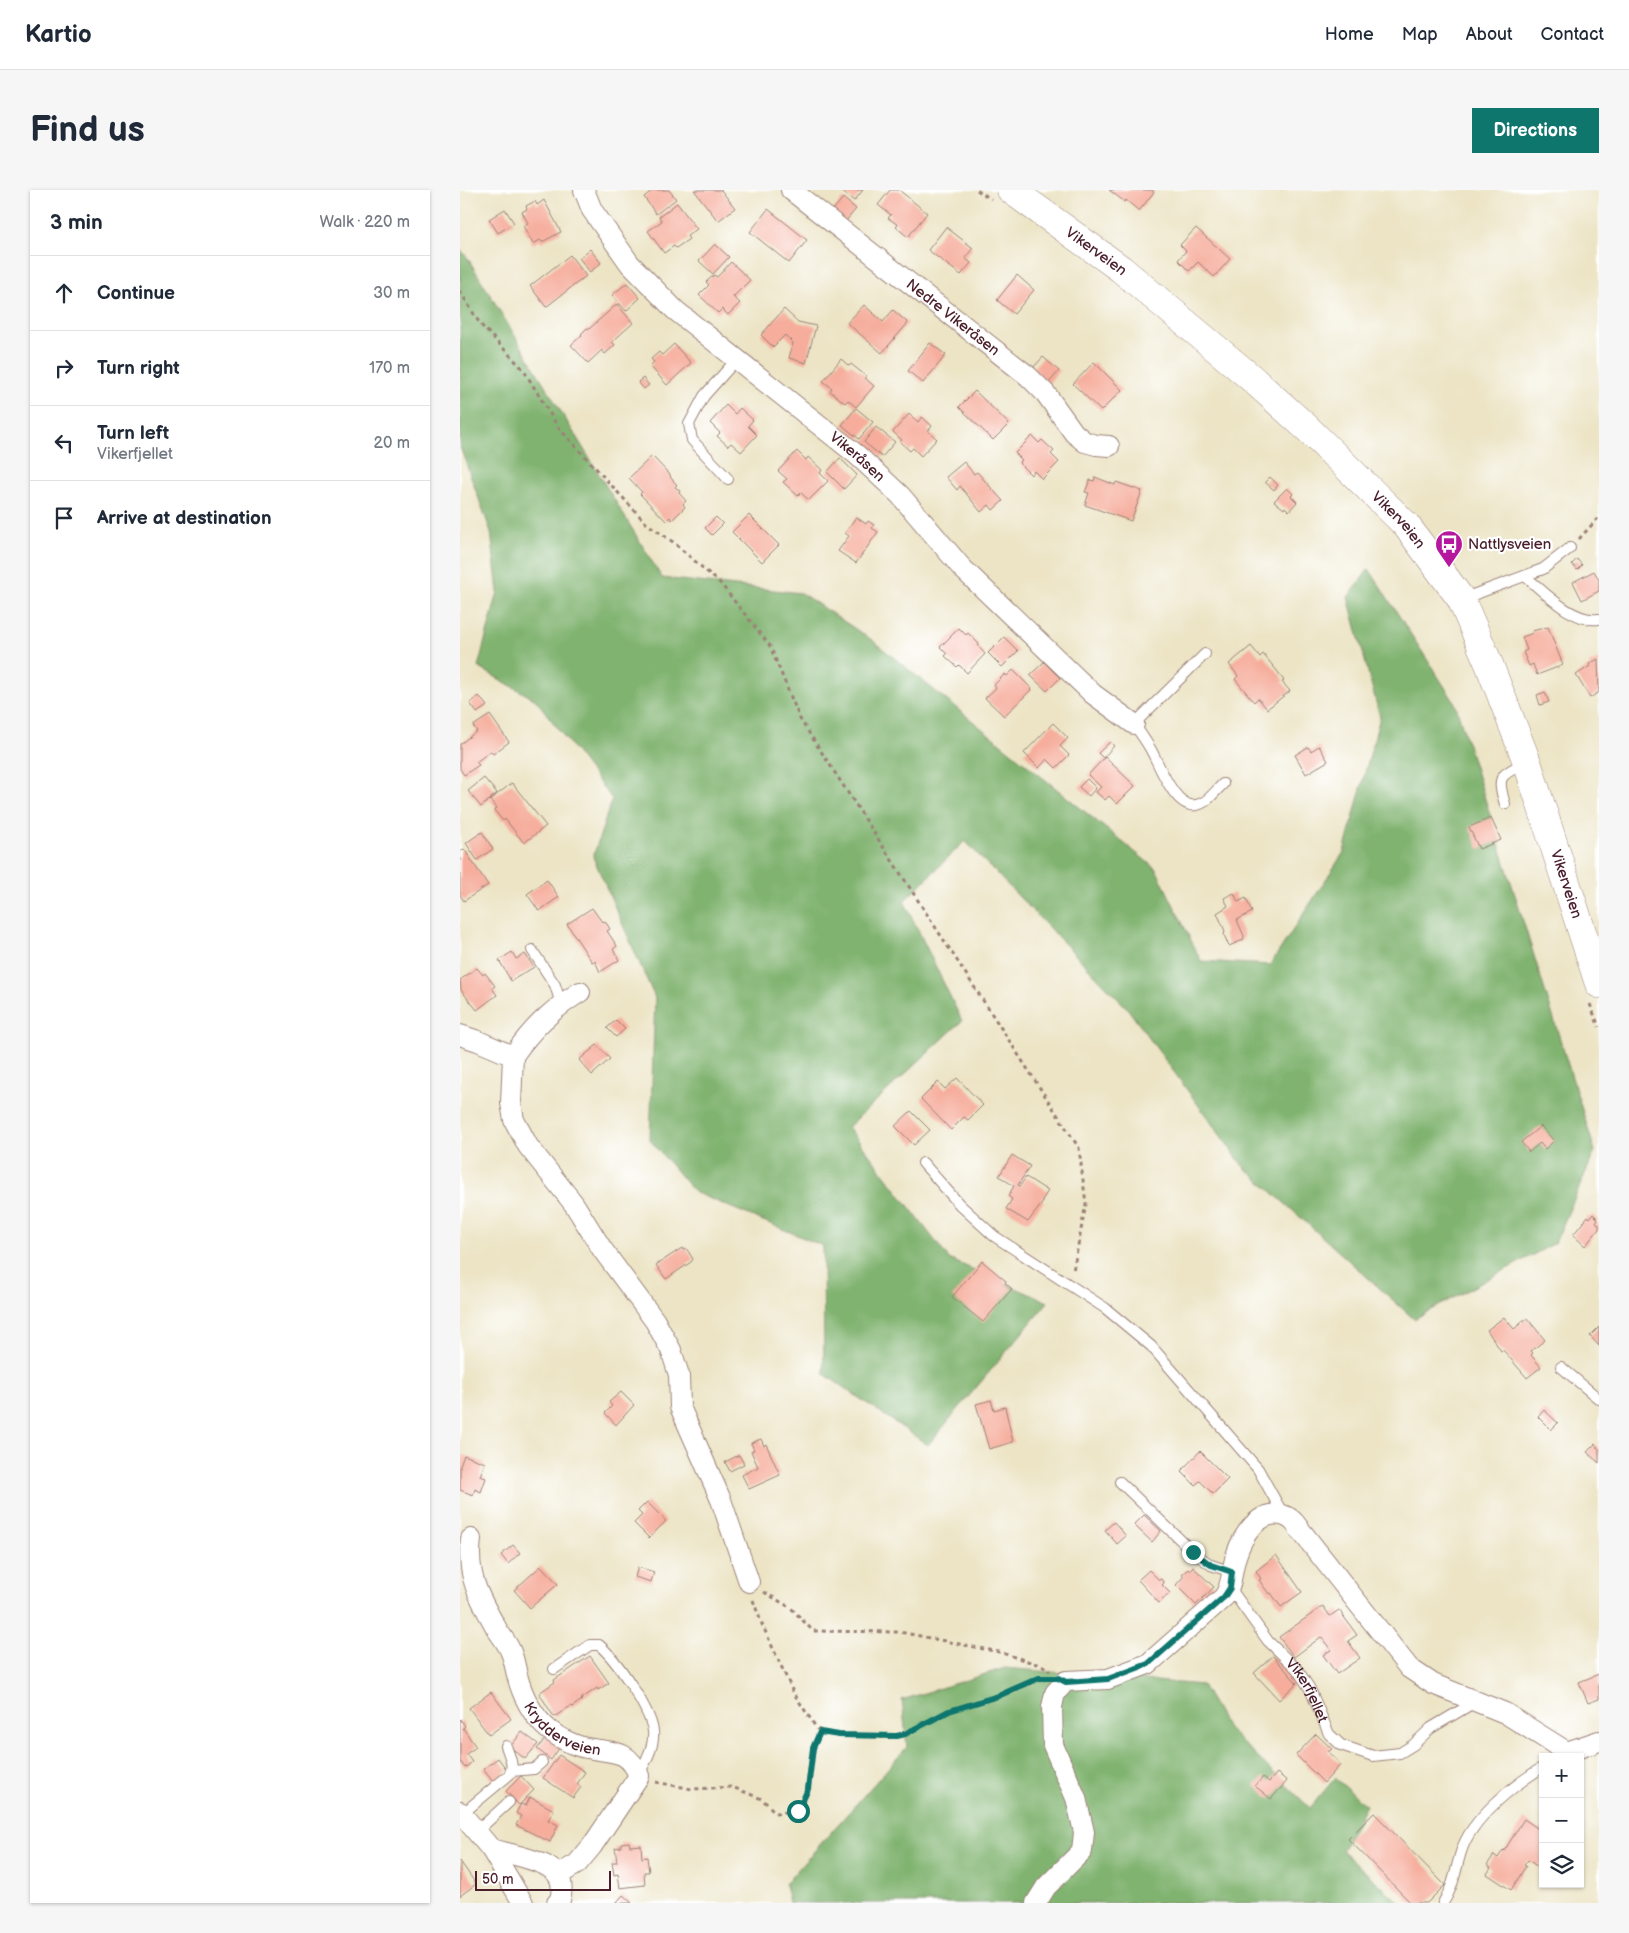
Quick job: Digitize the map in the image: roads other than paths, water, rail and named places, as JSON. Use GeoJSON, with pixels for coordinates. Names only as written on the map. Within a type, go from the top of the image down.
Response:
{"type":"FeatureCollection","features":[{"type":"Feature","properties":{"kind":"main road","name":"Vikerveien"},"geometry":{"type":"LineString","coordinates":[[1001,195],[1121,269],[1308,428],[1406,525],[1461,599],[1490,664],[1527,762],[1595,978]]}},
{"type":"Feature","properties":{"kind":"street","name":"Vikeråsen"},"geometry":{"type":"LineString","coordinates":[[584,190],[592,210],[630,264],[675,310],[857,454],[900,495],[962,568],[1093,694],[1134,724]]}},
{"type":"Feature","properties":{"kind":"street","name":"Nedre Vikeråsen"},"geometry":{"type":"LineString","coordinates":[[791,190],[1028,376],[1046,394],[1079,438],[1096,445],[1109,446]]}},
{"type":"Feature","properties":{"kind":"street"},"geometry":{"type":"LineString","coordinates":[[580,992],[562,1004],[528,1034],[513,1056],[511,1103],[514,1120],[528,1146],[574,1204],[602,1250],[655,1321],[671,1350],[679,1375],[680,1407],[721,1500],[749,1582]]}},
{"type":"Feature","properties":{"kind":"street"},"geometry":{"type":"LineString","coordinates":[[460,1035],[513,1056]]}},
{"type":"Feature","properties":{"kind":"street"},"geometry":{"type":"LineString","coordinates":[[1036,1903],[1046,1887],[1082,1850],[1084,1832],[1076,1798],[1053,1745],[1052,1707],[1055,1693],[1066,1682],[1108,1679],[1148,1664],[1213,1608],[1231,1580],[1240,1545],[1248,1531],[1258,1520],[1268,1516],[1284,1516],[1294,1522],[1409,1668],[1434,1684],[1505,1713],[1562,1753]]}},
{"type":"Feature","properties":{"kind":"street","name":"Krydderveien"},"geometry":{"type":"LineString","coordinates":[[471,1539],[471,1577],[475,1590],[510,1648],[525,1699],[536,1716],[549,1730],[566,1740],[585,1748],[617,1752],[624,1756],[634,1765],[639,1776]]}},
{"type":"Feature","properties":{"kind":"street"},"geometry":{"type":"LineString","coordinates":[[1566,1753],[1599,1741]]}},
{"type":"Feature","properties":{"kind":"street"},"geometry":{"type":"LineString","coordinates":[[558,1875],[577,1864],[592,1846],[639,1776]]}},
{"type":"Feature","properties":{"kind":"street"},"geometry":{"type":"LineString","coordinates":[[461,1813],[491,1849],[523,1903]]}},
{"type":"Feature","properties":{"kind":"street"},"geometry":{"type":"LineString","coordinates":[[491,1849],[546,1865],[558,1875],[563,1890],[561,1902]]}},
{"type":"Feature","properties":{"kind":"lane"},"geometry":{"type":"LineString","coordinates":[[728,479],[692,440],[689,424],[704,396],[737,359]]}},
{"type":"Feature","properties":{"kind":"lane"},"geometry":{"type":"LineString","coordinates":[[1461,599],[1542,569],[1570,548]]}},
{"type":"Feature","properties":{"kind":"lane"},"geometry":{"type":"LineString","coordinates":[[1525,576],[1564,609],[1582,617],[1599,618]]}},
{"type":"Feature","properties":{"kind":"lane"},"geometry":{"type":"LineString","coordinates":[[1205,654],[1134,724],[1152,752],[1167,784],[1188,804],[1194,806],[1205,802],[1223,784]]}},
{"type":"Feature","properties":{"kind":"lane"},"geometry":{"type":"LineString","coordinates":[[1504,804],[1499,786],[1502,776],[1527,762]]}},
{"type":"Feature","properties":{"kind":"lane"},"geometry":{"type":"LineString","coordinates":[[532,950],[554,985],[562,1004]]}},
{"type":"Feature","properties":{"kind":"lane"},"geometry":{"type":"LineString","coordinates":[[923,1163],[960,1205],[994,1236],[1105,1308],[1151,1346],[1258,1469],[1284,1516]]}},
{"type":"Feature","properties":{"kind":"lane"},"geometry":{"type":"LineString","coordinates":[[1561,1367],[1599,1399]]}},
{"type":"Feature","properties":{"kind":"lane"},"geometry":{"type":"LineString","coordinates":[[1120,1482],[1193,1552],[1231,1580]]}},
{"type":"Feature","properties":{"kind":"lane","name":"Vikerfjellet"},"geometry":{"type":"LineString","coordinates":[[1231,1580],[1268,1641],[1296,1669],[1310,1689],[1329,1734],[1342,1745],[1373,1756],[1400,1753],[1413,1745],[1431,1728],[1475,1702]]}},
{"type":"Feature","properties":{"kind":"lane"},"geometry":{"type":"LineString","coordinates":[[554,1669],[590,1645],[599,1645],[608,1652],[631,1684],[649,1717],[653,1731],[652,1744],[639,1776]]}},
{"type":"Feature","properties":{"kind":"lane"},"geometry":{"type":"LineString","coordinates":[[506,1746],[512,1771]]}},
{"type":"Feature","properties":{"kind":"lane"},"geometry":{"type":"LineString","coordinates":[[461,1813],[502,1783],[512,1771],[534,1769],[542,1762]]}},
{"type":"Feature","properties":{"kind":"lane"},"geometry":{"type":"LineString","coordinates":[[1443,1903],[1450,1893],[1461,1851],[1472,1830],[1492,1807],[1525,1777],[1539,1769]]}},
{"type":"Feature","properties":{"kind":"lane"},"geometry":{"type":"LineString","coordinates":[[476,1832],[509,1802]]}},
{"type":"Feature","properties":{"kind":"place","name":"Nattlysveien"},"geometry":{"type":"Point","coordinates":[1449,568]}}]}
